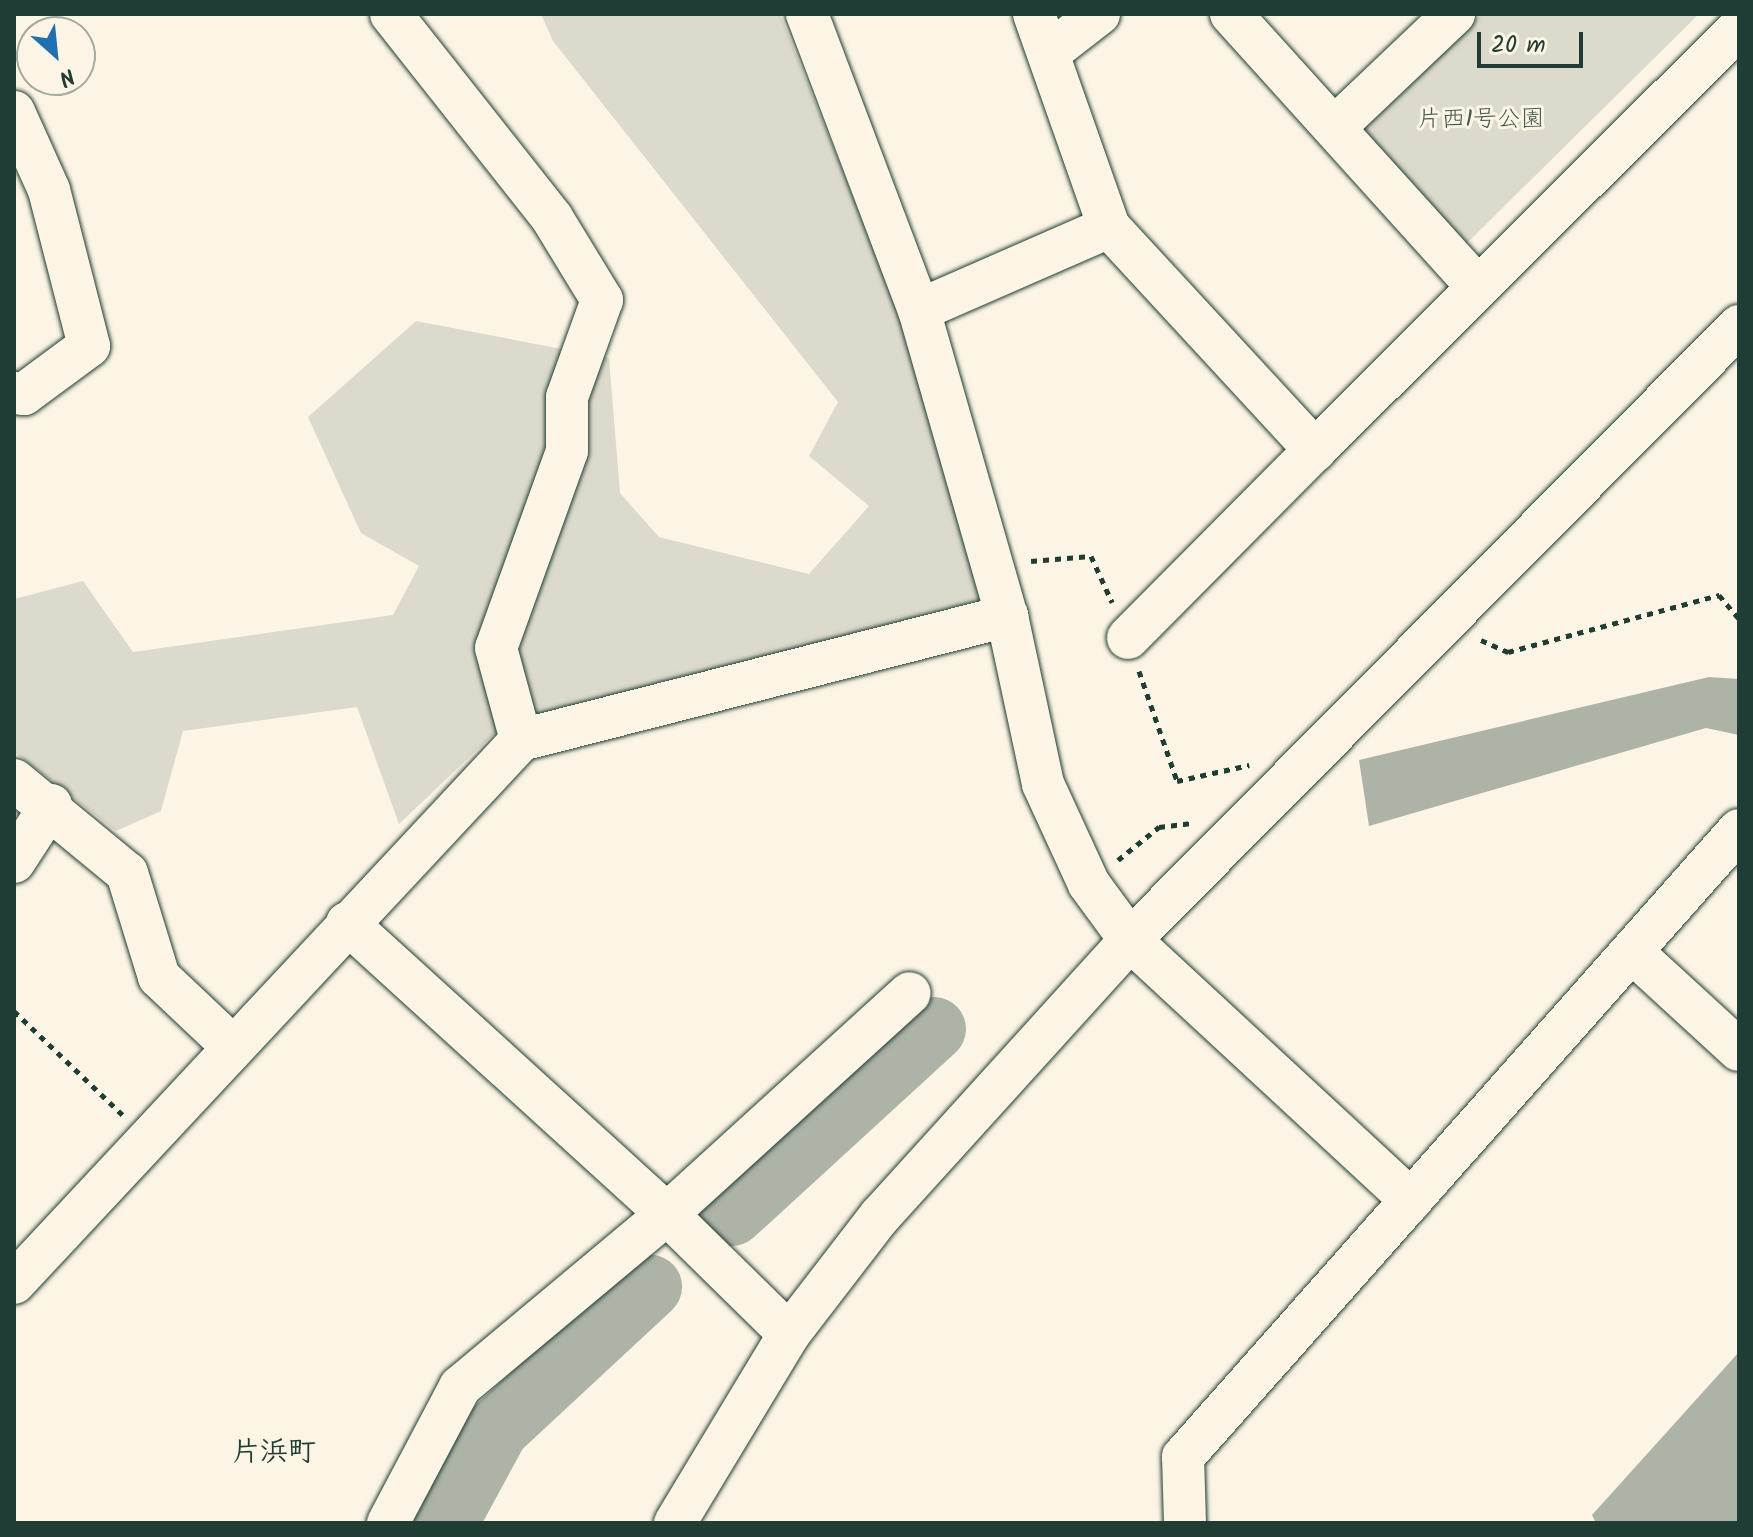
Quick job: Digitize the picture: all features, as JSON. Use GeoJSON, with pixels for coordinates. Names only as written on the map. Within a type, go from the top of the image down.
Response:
{"type":"FeatureCollection","features":[{"type":"Feature","properties":{"kind":"street"},"geometry":{"type":"LineString","coordinates":[[391,14],[552,218],[602,300],[567,397],[567,451],[496,648],[521,740]]}},
{"type":"Feature","properties":{"kind":"street"},"geometry":{"type":"LineString","coordinates":[[807,14],[919,310],[1007,616],[1043,784],[1089,884],[1130,940],[1411,1200]]}},
{"type":"Feature","properties":{"kind":"street"},"geometry":{"type":"LineString","coordinates":[[1034,14],[1050,52],[1109,227],[1315,450]]}},
{"type":"Feature","properties":{"kind":"street"},"geometry":{"type":"LineString","coordinates":[[1050,52],[1099,14]]}},
{"type":"Feature","properties":{"kind":"street"},"geometry":{"type":"LineString","coordinates":[[1231,14],[1336,126],[1478,287]]}},
{"type":"Feature","properties":{"kind":"street"},"geometry":{"type":"LineString","coordinates":[[1336,126],[1454,14]]}},
{"type":"Feature","properties":{"kind":"street"},"geometry":{"type":"LineString","coordinates":[[1128,638],[1739,28]]}},
{"type":"Feature","properties":{"kind":"street"},"geometry":{"type":"LineString","coordinates":[[14,112],[49,190],[89,346],[24,394],[14,393]]}},
{"type":"Feature","properties":{"kind":"street"},"geometry":{"type":"LineString","coordinates":[[919,310],[1109,227]]}},
{"type":"Feature","properties":{"kind":"street"},"geometry":{"type":"LineString","coordinates":[[675,1523],[789,1334],[880,1216],[1130,940],[1739,326]]}},
{"type":"Feature","properties":{"kind":"street"},"geometry":{"type":"LineString","coordinates":[[14,1283],[231,1045],[521,740],[1007,616]]}},
{"type":"Feature","properties":{"kind":"street"},"geometry":{"type":"LineString","coordinates":[[14,780],[51,805],[127,873],[159,977],[231,1045]]}},
{"type":"Feature","properties":{"kind":"street"},"geometry":{"type":"LineString","coordinates":[[14,862],[51,805]]}},
{"type":"Feature","properties":{"kind":"street"},"geometry":{"type":"LineString","coordinates":[[1185,1523],[1183,1457],[1739,830]]}},
{"type":"Feature","properties":{"kind":"street"},"geometry":{"type":"LineString","coordinates":[[347,923],[667,1214],[789,1334]]}},
{"type":"Feature","properties":{"kind":"street"},"geometry":{"type":"LineString","coordinates":[[1632,952],[1739,1050]]}},
{"type":"Feature","properties":{"kind":"street"},"geometry":{"type":"LineString","coordinates":[[388,1523],[460,1387],[667,1214],[910,993]]}},
{"type":"Feature","properties":{"kind":"path"},"geometry":{"type":"LineString","coordinates":[[992,563],[1091,556],[1128,638],[1177,781],[1263,762],[1253,772]]}},
{"type":"Feature","properties":{"kind":"path"},"geometry":{"type":"LineString","coordinates":[[1443,625],[1508,652],[1719,595],[1739,619]]}},
{"type":"Feature","properties":{"kind":"path"},"geometry":{"type":"LineString","coordinates":[[1089,884],[1159,827],[1200,823]]}},
{"type":"Feature","properties":{"kind":"path"},"geometry":{"type":"LineString","coordinates":[[14,1011],[147,1137]]}},
{"type":"Feature","properties":{"kind":"green space"},"geometry":{"type":"Polygon","coordinates":[[[541,14],[780,14],[900,314],[981,600],[498,730],[399,824],[357,707],[183,731],[161,811],[116,831],[14,752],[14,599],[83,581],[133,652],[393,615],[419,566],[361,533],[308,417],[416,321],[609,358],[620,493],[659,537],[809,574],[869,506],[809,456],[838,402],[553,41],[541,14]]]}},
{"type":"Feature","properties":{"kind":"green space","name":"片西1号公園"},"geometry":{"type":"Polygon","coordinates":[[[1482,14],[1699,14],[1466,244],[1357,127],[1482,14]]]}},
{"type":"Feature","properties":{"kind":"shaded area"},"geometry":{"type":"Polygon","coordinates":[[[1709,677],[1739,679],[1739,735],[1706,728],[1369,826],[1359,760],[1709,677]]]}},
{"type":"Feature","properties":{"kind":"shaded area"},"geometry":{"type":"Polygon","coordinates":[[[1739,1352],[1739,1523],[1596,1523],[1592,1515],[1739,1352]]]}},
{"type":"Feature","properties":{"kind":"waterway"},"geometry":{"type":"LineString","coordinates":[[732,1214],[934,1029]]}},
{"type":"Feature","properties":{"kind":"waterway"},"geometry":{"type":"LineString","coordinates":[[446,1523],[497,1429],[650,1287]]}},
{"type":"Feature","properties":{"kind":"district","name":"片浜町"},"geometry":{"type":"Point","coordinates":[274,1453]}}]}
